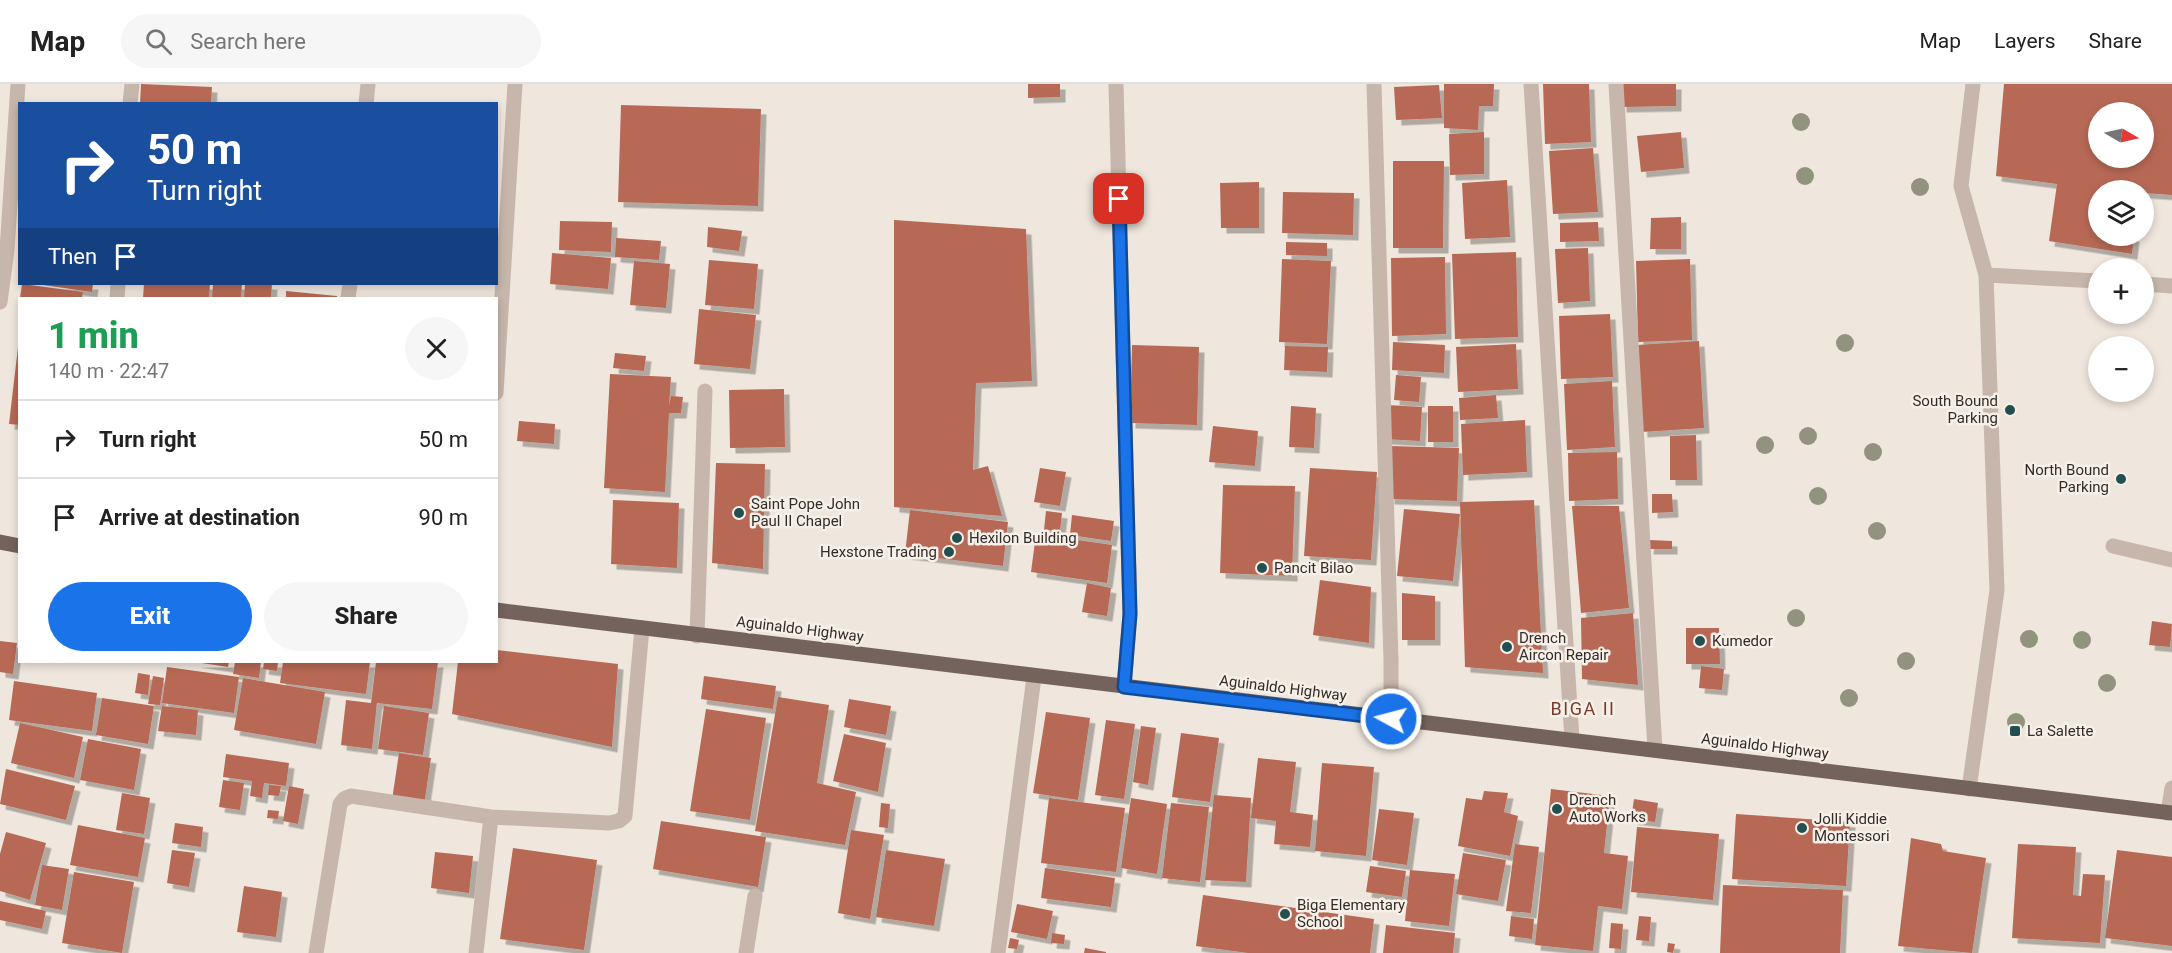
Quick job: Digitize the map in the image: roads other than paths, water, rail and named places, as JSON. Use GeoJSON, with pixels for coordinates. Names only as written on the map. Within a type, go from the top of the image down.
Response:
{"type":"FeatureCollection","features":[{"type":"Feature","properties":{"kind":"main road"},"geometry":{"type":"LineString","coordinates":[[0,542],[18,546]]}},
{"type":"Feature","properties":{"kind":"main road","name":"Aguinaldo Highway"},"geometry":{"type":"LineString","coordinates":[[498,610],[2170,813]]}},
{"type":"Feature","properties":{"kind":"street"},"geometry":{"type":"LineString","coordinates":[[0,302],[7,250],[18,84]]}},
{"type":"Feature","properties":{"kind":"street"},"geometry":{"type":"LineString","coordinates":[[130,102],[132,84]]}},
{"type":"Feature","properties":{"kind":"street"},"geometry":{"type":"LineString","coordinates":[[366,102],[368,84]]}},
{"type":"Feature","properties":{"kind":"street"},"geometry":{"type":"LineString","coordinates":[[498,360],[515,84]]}},
{"type":"Feature","properties":{"kind":"street"},"geometry":{"type":"LineString","coordinates":[[1116,84],[1130,614],[1124,687]]}},
{"type":"Feature","properties":{"kind":"street"},"geometry":{"type":"LineString","coordinates":[[1374,84],[1391,719]]}},
{"type":"Feature","properties":{"kind":"street"},"geometry":{"type":"LineString","coordinates":[[1531,84],[1572,740]]}},
{"type":"Feature","properties":{"kind":"street"},"geometry":{"type":"LineString","coordinates":[[1616,84],[1655,750]]}},
{"type":"Feature","properties":{"kind":"street"},"geometry":{"type":"LineString","coordinates":[[1969,789],[1996,590],[1986,275],[1961,186],[1973,84]]}},
{"type":"Feature","properties":{"kind":"street"},"geometry":{"type":"LineString","coordinates":[[1986,275],[2088,280]]}},
{"type":"Feature","properties":{"kind":"street"},"geometry":{"type":"LineString","coordinates":[[2154,285],[2172,286]]}},
{"type":"Feature","properties":{"kind":"street"},"geometry":{"type":"LineString","coordinates":[[697,636],[705,391]]}},
{"type":"Feature","properties":{"kind":"street"},"geometry":{"type":"LineString","coordinates":[[2114,546],[2172,560]]}},
{"type":"Feature","properties":{"kind":"street"},"geometry":{"type":"LineString","coordinates":[[316,953],[340,804],[344,799],[358,795],[491,817],[609,823],[619,821],[625,816],[642,628]]}},
{"type":"Feature","properties":{"kind":"street"},"geometry":{"type":"LineString","coordinates":[[998,953],[1034,677]]}},
{"type":"Feature","properties":{"kind":"street"},"geometry":{"type":"LineString","coordinates":[[2170,813],[2172,788]]}},
{"type":"Feature","properties":{"kind":"street"},"geometry":{"type":"LineString","coordinates":[[476,953],[491,817]]}},
{"type":"Feature","properties":{"kind":"street"},"geometry":{"type":"LineString","coordinates":[[746,953],[755,896]]}},
{"type":"Feature","properties":{"kind":"place","name":"South Bound Parking"},"geometry":{"type":"Point","coordinates":[2010,410]}},
{"type":"Feature","properties":{"kind":"place","name":"North Bound Parking"},"geometry":{"type":"Point","coordinates":[2121,479]}},
{"type":"Feature","properties":{"kind":"place","name":"Saint Pope John Paul II Chapel"},"geometry":{"type":"Point","coordinates":[739,513]}},
{"type":"Feature","properties":{"kind":"place","name":"Hexilon Building"},"geometry":{"type":"Point","coordinates":[957,538]}},
{"type":"Feature","properties":{"kind":"place","name":"Hexstone Trading"},"geometry":{"type":"Point","coordinates":[949,552]}},
{"type":"Feature","properties":{"kind":"place","name":"Pancit Bilao"},"geometry":{"type":"Point","coordinates":[1262,568]}},
{"type":"Feature","properties":{"kind":"place","name":"Kumedor"},"geometry":{"type":"Point","coordinates":[1700,641]}},
{"type":"Feature","properties":{"kind":"place","name":"Drench Aircon Repair"},"geometry":{"type":"Point","coordinates":[1507,647]}},
{"type":"Feature","properties":{"kind":"place","name":"La Salette"},"geometry":{"type":"Point","coordinates":[2015,731]}},
{"type":"Feature","properties":{"kind":"place","name":"Drench Auto Works"},"geometry":{"type":"Point","coordinates":[1557,809]}},
{"type":"Feature","properties":{"kind":"place","name":"Jolli Kiddie Montessori"},"geometry":{"type":"Point","coordinates":[1802,828]}},
{"type":"Feature","properties":{"kind":"place","name":"Biga Elementary School"},"geometry":{"type":"Point","coordinates":[1285,914]}},
{"type":"Feature","properties":{"kind":"district","name":"BIGA II"},"geometry":{"type":"Point","coordinates":[1583,709]}}]}
